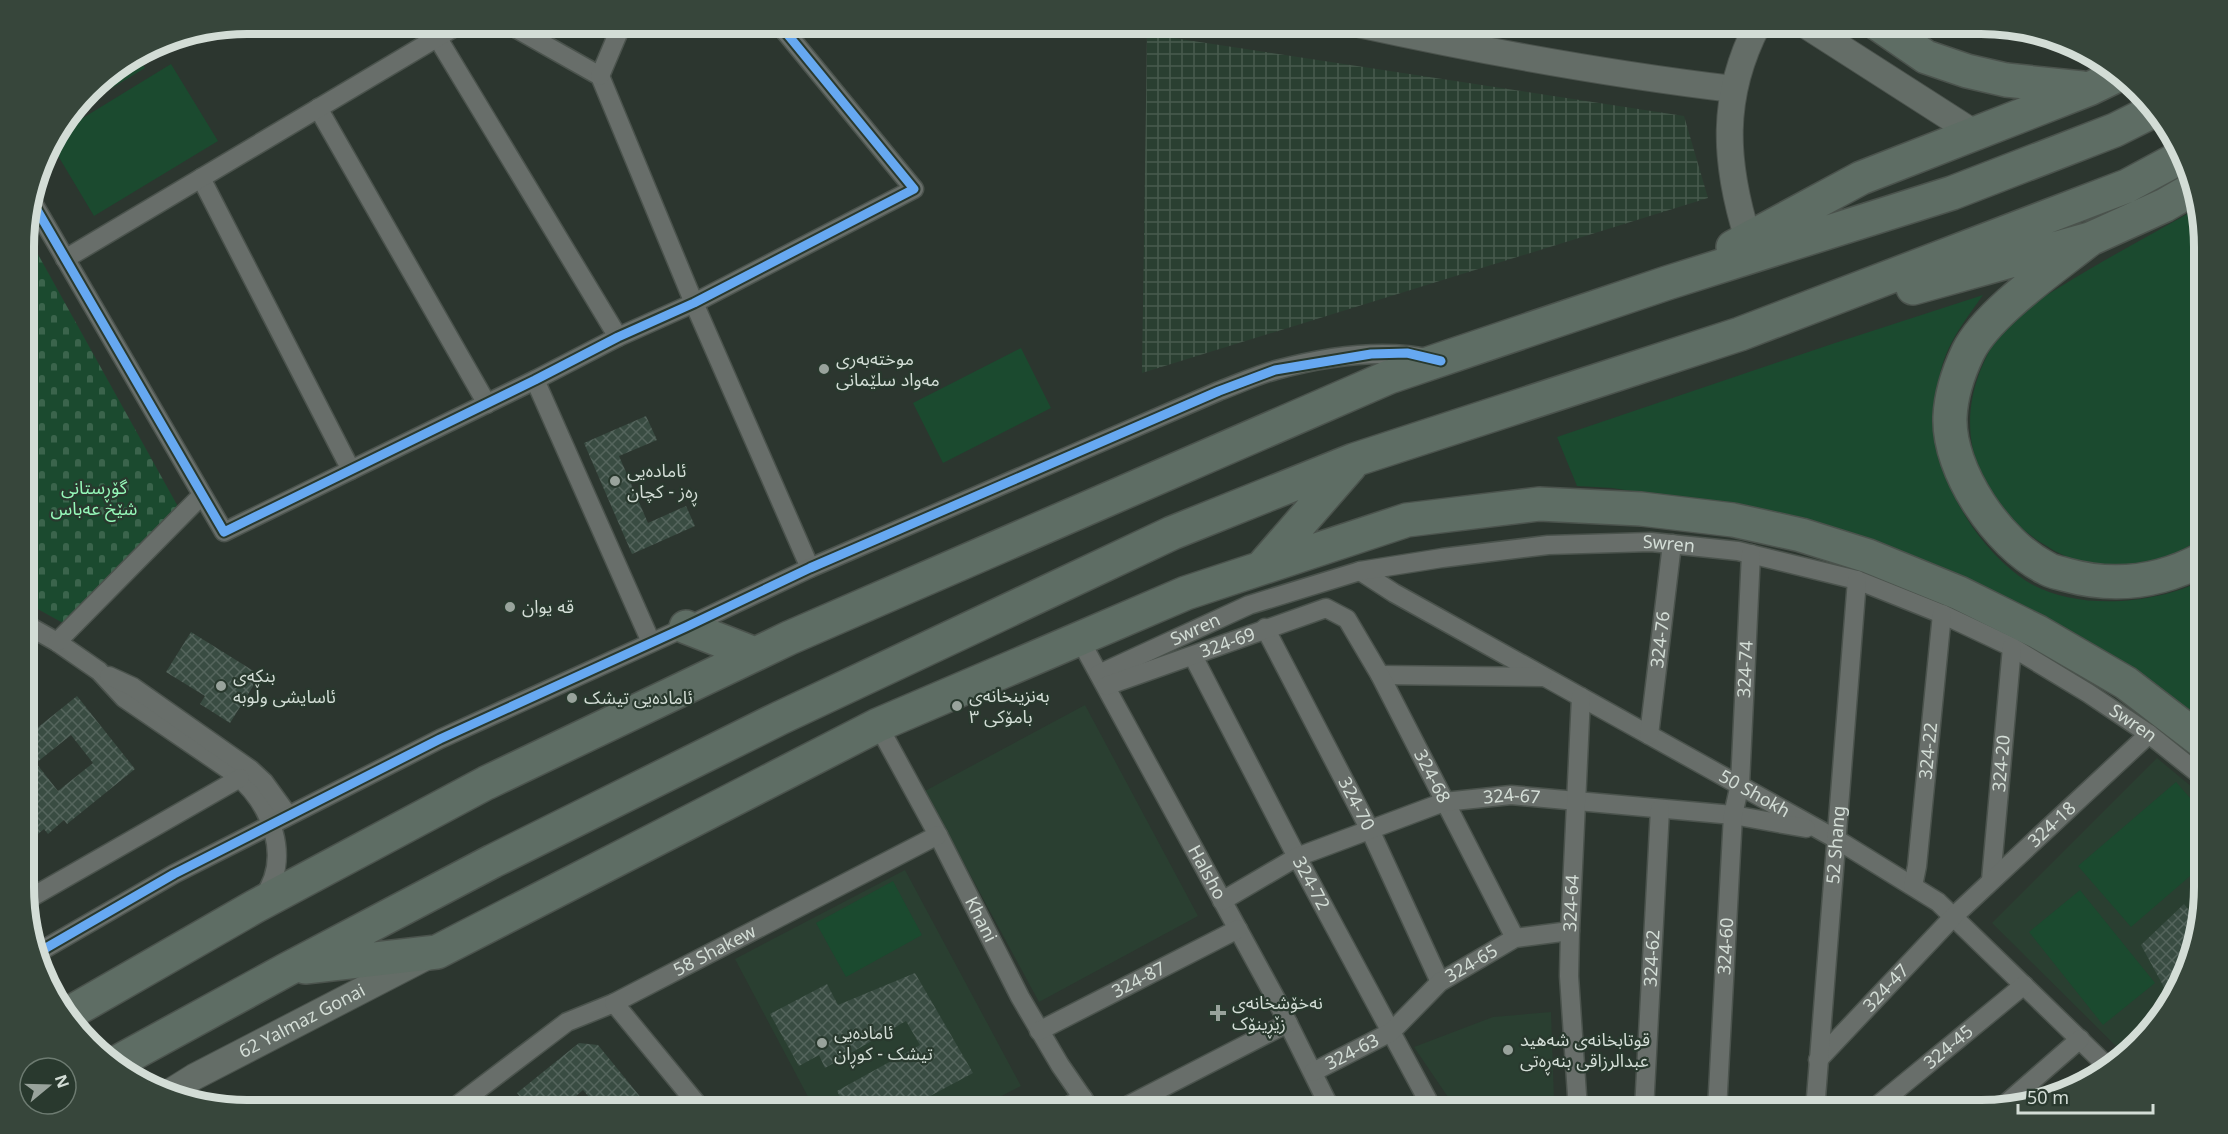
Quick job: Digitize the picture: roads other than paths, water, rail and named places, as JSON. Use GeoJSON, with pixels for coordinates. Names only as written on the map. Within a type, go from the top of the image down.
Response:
{"type":"FeatureCollection","features":[{"type":"Feature","properties":{"kind":"highway"},"geometry":{"type":"LineString","coordinates":[[1893,34],[1926,57],[1967,71],[2006,81],[2089,89]]}},
{"type":"Feature","properties":{"kind":"highway"},"geometry":{"type":"LineString","coordinates":[[1667,283],[1861,178],[2110,79]]}},
{"type":"Feature","properties":{"kind":"highway"},"geometry":{"type":"LineString","coordinates":[[75,1011],[254,907],[486,783],[755,654],[1378,382],[1667,283],[1952,193],[2115,130],[2146,114]]}},
{"type":"Feature","properties":{"kind":"highway"},"geometry":{"type":"LineString","coordinates":[[123,1059],[493,861],[780,718],[1172,533],[1354,460],[1740,334],[2127,186],[2175,160]]}},
{"type":"Feature","properties":{"kind":"highway"},"geometry":{"type":"LineString","coordinates":[[1740,334],[2090,239],[2165,205],[2186,193]]}},
{"type":"Feature","properties":{"kind":"highway"},"geometry":{"type":"LineString","coordinates":[[2090,239],[1989,322],[1969,349],[1953,391],[1950,419],[1961,467],[1978,504],[1998,529],[2029,558],[2047,569],[2081,579],[2132,582],[2158,577],[2194,563]]}},
{"type":"Feature","properties":{"kind":"highway"},"geometry":{"type":"LineString","coordinates":[[1260,568],[1354,460]]}},
{"type":"Feature","properties":{"kind":"highway"},"geometry":{"type":"LineString","coordinates":[[286,970],[437,952],[878,724],[1186,593],[1407,520],[1539,504],[1641,509],[1733,520],[1802,535],[1846,549],[1959,593],[2038,632],[2126,684],[2194,735]]}},
{"type":"Feature","properties":{"kind":"highway"},"geometry":{"type":"LineString","coordinates":[[686,627],[755,654]]}},
{"type":"Feature","properties":{"kind":"street"},"geometry":{"type":"LineString","coordinates":[[65,259],[444,34]]}},
{"type":"Feature","properties":{"kind":"street"},"geometry":{"type":"LineString","coordinates":[[526,34],[600,76],[694,303],[810,568]]}},
{"type":"Feature","properties":{"kind":"street"},"geometry":{"type":"LineString","coordinates":[[600,76],[618,34]]}},
{"type":"Feature","properties":{"kind":"street"},"geometry":{"type":"LineString","coordinates":[[38,211],[224,532],[487,404],[618,337],[694,303],[914,189],[787,34]]}},
{"type":"Feature","properties":{"kind":"street"},"geometry":{"type":"LineString","coordinates":[[1450,34],[1654,80],[1733,89]]}},
{"type":"Feature","properties":{"kind":"street"},"geometry":{"type":"LineString","coordinates":[[1748,239],[1733,180],[1730,119],[1733,89],[1753,34]]}},
{"type":"Feature","properties":{"kind":"street"},"geometry":{"type":"LineString","coordinates":[[1820,34],[1974,133]]}},
{"type":"Feature","properties":{"kind":"street"},"geometry":{"type":"LineString","coordinates":[[437,38],[618,337]]}},
{"type":"Feature","properties":{"kind":"street"},"geometry":{"type":"LineString","coordinates":[[318,108],[487,404]]}},
{"type":"Feature","properties":{"kind":"street"},"geometry":{"type":"LineString","coordinates":[[201,178],[351,470]]}},
{"type":"Feature","properties":{"kind":"street"},"geometry":{"type":"LineString","coordinates":[[44,949],[174,874],[440,739],[810,568],[1220,392],[1275,370],[1371,354],[1407,353],[1442,361]]}},
{"type":"Feature","properties":{"kind":"street"},"geometry":{"type":"LineString","coordinates":[[535,380],[651,642]]}},
{"type":"Feature","properties":{"kind":"street"},"geometry":{"type":"LineString","coordinates":[[57,642],[202,495]]}},
{"type":"Feature","properties":{"kind":"street","name":"Swren"},"geometry":{"type":"LineString","coordinates":[[1102,680],[1249,605],[1360,571],[1548,545],[1651,542],[1751,554],[1857,580],[1942,614],[2012,646],[2088,693],[2149,734],[2194,770]]}},
{"type":"Feature","properties":{"kind":"street","name":"324-76"},"geometry":{"type":"LineString","coordinates":[[1649,735],[1672,544]]}},
{"type":"Feature","properties":{"kind":"street","name":"324-74"},"geometry":{"type":"LineString","coordinates":[[1740,784],[1751,554]]}},
{"type":"Feature","properties":{"kind":"street","name":"50 Shokh"},"geometry":{"type":"LineString","coordinates":[[1360,571],[1394,593],[1740,784],[1836,839],[1938,902],[2102,1061]]}},
{"type":"Feature","properties":{"kind":"street","name":"52 Shang"},"geometry":{"type":"LineString","coordinates":[[1816,1100],[1857,580]]}},
{"type":"Feature","properties":{"kind":"street","name":"324-69"},"geometry":{"type":"LineString","coordinates":[[1102,680],[1193,656],[1265,628],[1326,608],[1347,619]]}},
{"type":"Feature","properties":{"kind":"street","name":"324-22"},"geometry":{"type":"LineString","coordinates":[[1913,886],[1917,866],[1942,614]]}},
{"type":"Feature","properties":{"kind":"street","name":"324-68"},"geometry":{"type":"LineString","coordinates":[[1347,619],[1380,675],[1515,938]]}},
{"type":"Feature","properties":{"kind":"street","name":"324-70"},"geometry":{"type":"LineString","coordinates":[[1265,628],[1370,830],[1440,982]]}},
{"type":"Feature","properties":{"kind":"street"},"geometry":{"type":"LineString","coordinates":[[34,632],[57,642],[99,671],[126,683],[250,769],[264,782],[288,815]]}},
{"type":"Feature","properties":{"kind":"street","name":"Halsho"},"geometry":{"type":"LineString","coordinates":[[1079,638],[1238,929],[1326,1100]]}},
{"type":"Feature","properties":{"kind":"street","name":"324-20"},"geometry":{"type":"LineString","coordinates":[[1992,880],[2012,646]]}},
{"type":"Feature","properties":{"kind":"street","name":"324-72"},"geometry":{"type":"LineString","coordinates":[[1193,656],[1297,857],[1428,1100]]}},
{"type":"Feature","properties":{"kind":"street"},"geometry":{"type":"LineString","coordinates":[[99,671],[124,698],[240,778],[250,788],[271,823],[278,847],[275,873],[270,885],[254,907]]}},
{"type":"Feature","properties":{"kind":"street"},"geometry":{"type":"LineString","coordinates":[[1380,675],[1546,677]]}},
{"type":"Feature","properties":{"kind":"street","name":"324-64"},"geometry":{"type":"LineString","coordinates":[[1577,1100],[1569,976],[1581,697]]}},
{"type":"Feature","properties":{"kind":"street","name":"Khani"},"geometry":{"type":"LineString","coordinates":[[878,724],[1039,1031],[1084,1100]]}},
{"type":"Feature","properties":{"kind":"street","name":"324-18"},"geometry":{"type":"LineString","coordinates":[[1954,916],[2149,734]]}},
{"type":"Feature","properties":{"kind":"street"},"geometry":{"type":"LineString","coordinates":[[35,894],[240,778]]}},
{"type":"Feature","properties":{"kind":"street","name":"324-60"},"geometry":{"type":"LineString","coordinates":[[1718,1100],[1733,815],[1740,784]]}},
{"type":"Feature","properties":{"kind":"street","name":"324-67"},"geometry":{"type":"LineString","coordinates":[[1222,901],[1297,857],[1444,802],[1511,795],[1733,815],[1820,830]]}},
{"type":"Feature","properties":{"kind":"street","name":"324-62"},"geometry":{"type":"LineString","coordinates":[[1645,1100],[1660,809]]}},
{"type":"Feature","properties":{"kind":"street","name":"58 Shakew"},"geometry":{"type":"LineString","coordinates":[[464,1100],[567,1022],[614,1003],[938,836]]}},
{"type":"Feature","properties":{"kind":"street","name":"324-47"},"geometry":{"type":"LineString","coordinates":[[1818,1060],[1954,916]]}},
{"type":"Feature","properties":{"kind":"street","name":"324-87"},"geometry":{"type":"LineString","coordinates":[[1039,1031],[1238,929]]}},
{"type":"Feature","properties":{"kind":"street","name":"324-65"},"geometry":{"type":"LineString","coordinates":[[1391,1032],[1440,982],[1515,938],[1570,931]]}},
{"type":"Feature","properties":{"kind":"street","name":"62 Yalmaz Gonai"},"geometry":{"type":"LineString","coordinates":[[177,1087],[437,952]]}},
{"type":"Feature","properties":{"kind":"street","name":"324-45"},"geometry":{"type":"LineString","coordinates":[[1884,1100],[2024,985]]}},
{"type":"Feature","properties":{"kind":"street"},"geometry":{"type":"LineString","coordinates":[[614,1003],[689,1100]]}},
{"type":"Feature","properties":{"kind":"street"},"geometry":{"type":"LineString","coordinates":[[1138,1100],[1288,1023]]}},
{"type":"Feature","properties":{"kind":"street","name":"324-63"},"geometry":{"type":"LineString","coordinates":[[1313,1072],[1391,1032]]}},
{"type":"Feature","properties":{"kind":"street"},"geometry":{"type":"LineString","coordinates":[[2014,1097],[2080,1040]]}},
{"type":"Feature","properties":{"kind":"place","name":"موختەبەری مەواد سلێمانی"},"geometry":{"type":"Point","coordinates":[824,369]}},
{"type":"Feature","properties":{"kind":"place","name":"ئامادەیی ڕەز - کچان"},"geometry":{"type":"Point","coordinates":[615,481]}},
{"type":"Feature","properties":{"kind":"place","name":"قه یوان"},"geometry":{"type":"Point","coordinates":[510,607]}},
{"type":"Feature","properties":{"kind":"place","name":"بنکەی ئاسایشی وڵوبە"},"geometry":{"type":"Point","coordinates":[221,686]}},
{"type":"Feature","properties":{"kind":"place","name":"ئامادەیی تیشک"},"geometry":{"type":"Point","coordinates":[572,698]}},
{"type":"Feature","properties":{"kind":"place","name":"بەنزینخانەی بامۆکی ٣"},"geometry":{"type":"Point","coordinates":[957,706]}},
{"type":"Feature","properties":{"kind":"place","name":"نەخۆشخانەی زێڕینۆک"},"geometry":{"type":"Point","coordinates":[1218,1013]}},
{"type":"Feature","properties":{"kind":"place","name":"ئامادەیی تیشک - کوڕان"},"geometry":{"type":"Point","coordinates":[822,1043]}},
{"type":"Feature","properties":{"kind":"place","name":"قوتابخانەی شەهید عبدالرزاقی بنەڕەتی"},"geometry":{"type":"Point","coordinates":[1508,1050]}},
{"type":"Feature","properties":{"kind":"park label","name":"گۆڕستانی شێخ عەباس"},"geometry":{"type":"Point","coordinates":[94,498]}}]}
